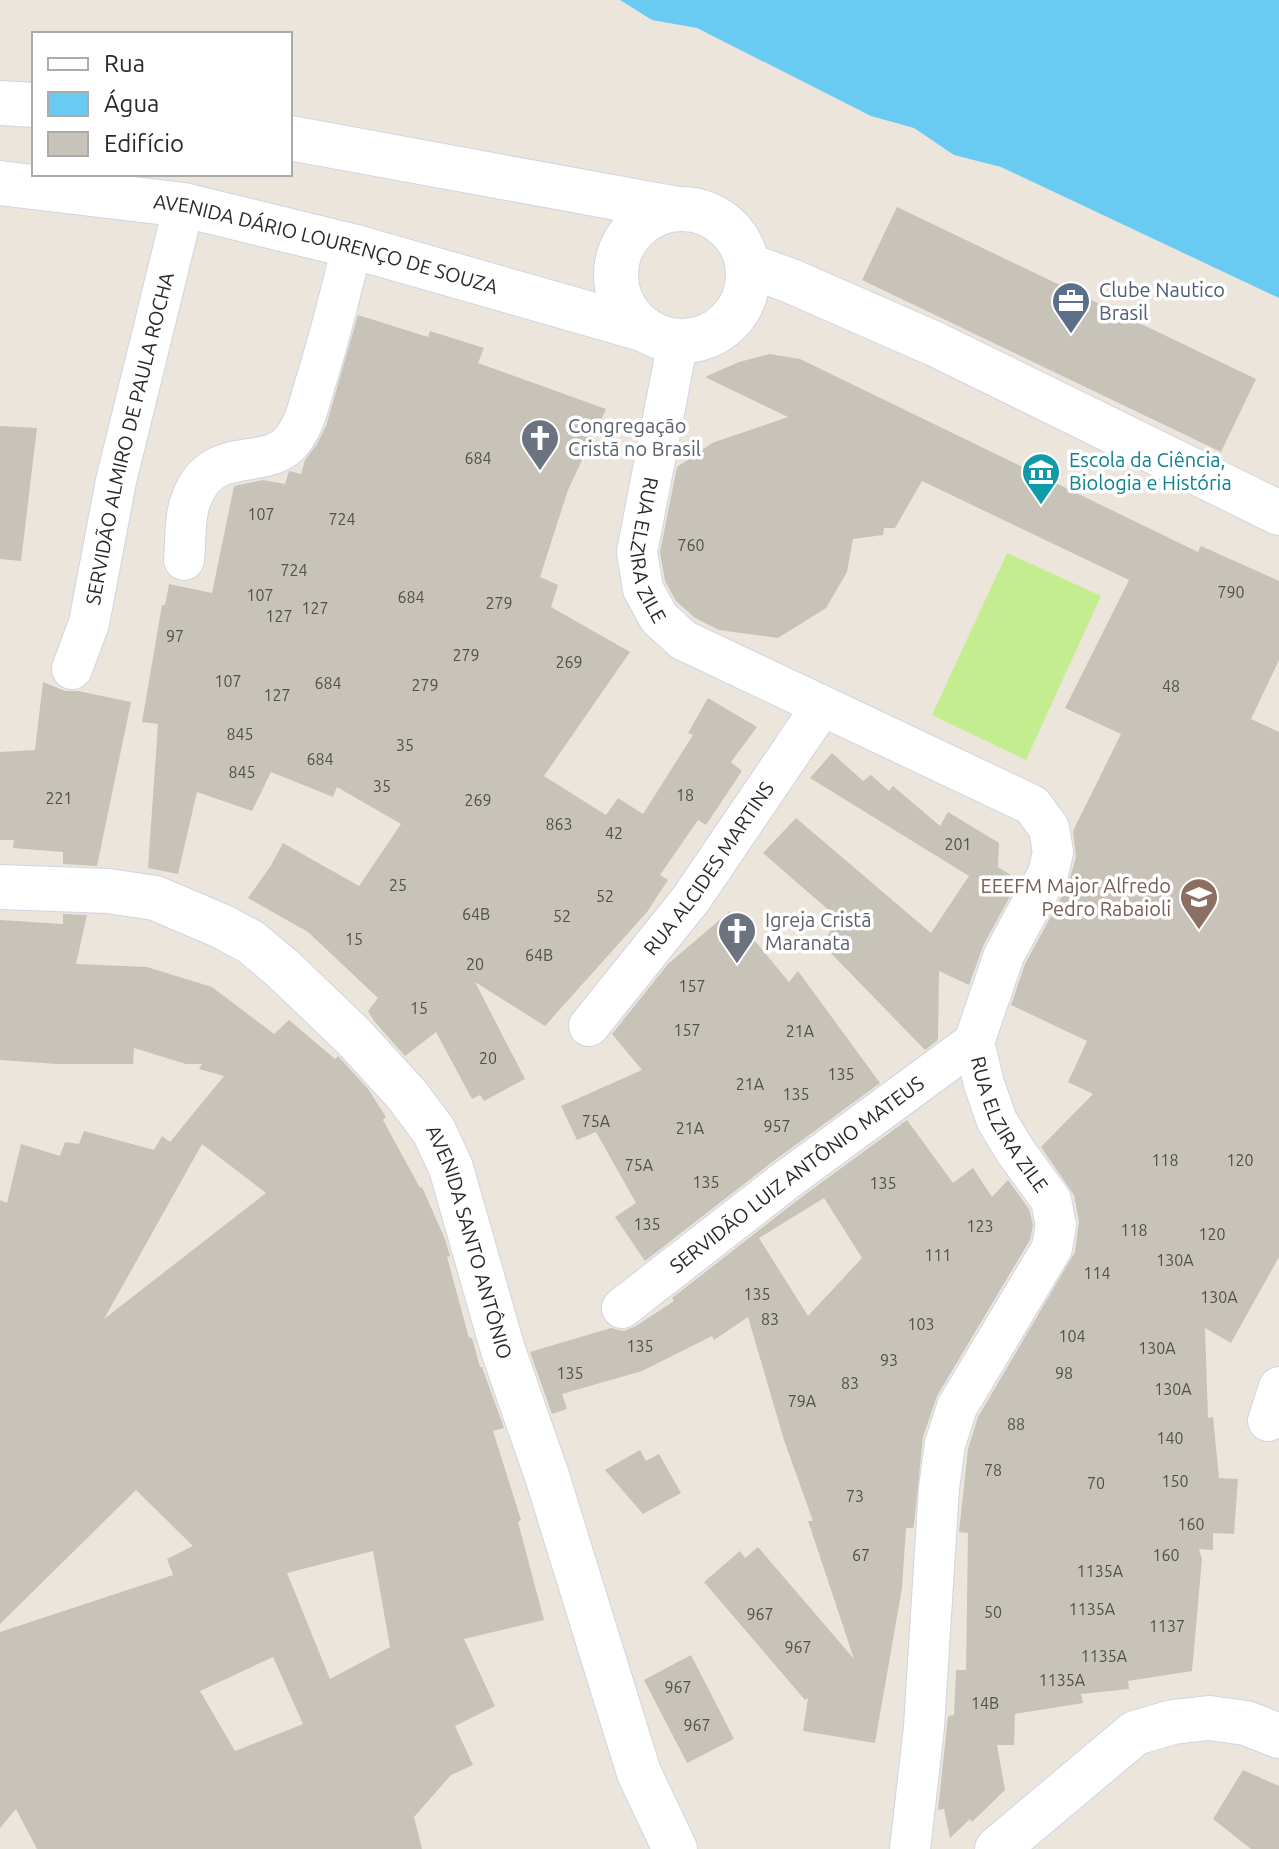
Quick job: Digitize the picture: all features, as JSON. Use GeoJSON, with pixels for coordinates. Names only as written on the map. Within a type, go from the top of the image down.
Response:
{"type":"FeatureCollection","features":[{"type":"Feature","properties":{"kind":"street"},"geometry":{"type":"LineString","coordinates":[[0,103],[32,105]]}},
{"type":"Feature","properties":{"kind":"street"},"geometry":{"type":"LineString","coordinates":[[292,138],[706,213],[723,223],[737,238],[747,265],[745,295],[731,320],[707,336],[662,335],[627,311],[620,298],[616,272],[623,246],[640,224],[677,209]]}},
{"type":"Feature","properties":{"kind":"street","name":"AVENIDA DÁRIO LOURENÇO DE SOUZA"},"geometry":{"type":"LineString","coordinates":[[0,183],[184,205],[352,246],[662,335]]}},
{"type":"Feature","properties":{"kind":"street","name":"SERVIDÃO ALMIRO DE PAULA ROCHA"},"geometry":{"type":"LineString","coordinates":[[72,669],[89,623],[116,481],[184,205]]}},
{"type":"Feature","properties":{"kind":"street"},"geometry":{"type":"LineString","coordinates":[[184,560],[190,501],[202,480],[222,463],[274,455],[293,441],[305,417],[335,322],[352,246]]}},
{"type":"Feature","properties":{"kind":"street"},"geometry":{"type":"LineString","coordinates":[[747,265],[937,345],[1279,513]]}},
{"type":"Feature","properties":{"kind":"street","name":"RUA ELZIRA ZILE"},"geometry":{"type":"LineString","coordinates":[[662,335],[637,552],[643,589],[659,618],[683,640],[1032,805],[1049,828],[1053,852],[1048,874],[1004,955],[974,1042],[997,1121],[1051,1200],[1056,1225],[1052,1248],[957,1407],[945,1444],[939,1488],[924,1727],[910,1849]]}},
{"type":"Feature","properties":{"kind":"street","name":"RUA ALCIDES MARTINS"},"geometry":{"type":"LineString","coordinates":[[589,1026],[691,899],[822,706]]}},
{"type":"Feature","properties":{"kind":"street","name":"AVENIDA SANTO ANTÔNIO"},"geometry":{"type":"LineString","coordinates":[[0,887],[108,891],[155,898],[189,910],[251,942],[353,1036],[407,1095],[434,1131],[451,1168],[503,1350],[547,1476],[639,1773],[675,1849]]}},
{"type":"Feature","properties":{"kind":"street","name":"SERVIDÃO LUIZ ANTÔNIO MATEUS"},"geometry":{"type":"LineString","coordinates":[[622,1308],[798,1171],[974,1042]]}},
{"type":"Feature","properties":{"kind":"street"},"geometry":{"type":"LineString","coordinates":[[997,1849],[1135,1733],[1173,1722],[1209,1718],[1246,1723],[1279,1736]]}},
{"type":"Feature","properties":{"kind":"green space"},"geometry":{"type":"Polygon","coordinates":[[[1007,553],[1101,596],[1026,760],[932,715],[1007,553]]]}},
{"type":"Feature","properties":{"kind":"water"},"geometry":{"type":"Polygon","coordinates":[[[620,0],[1279,0],[1279,298],[1001,167],[954,155],[914,128],[871,116],[697,28],[652,20],[620,0]]]}},
{"type":"Feature","properties":{"kind":"building","name":"Clube Nautico Brasil"},"geometry":{"type":"Polygon","coordinates":[[[897,207],[1256,379],[1221,452],[862,280],[897,207]]]}},
{"type":"Feature","properties":{"kind":"building"},"geometry":{"type":"Polygon","coordinates":[[[358,315],[428,337],[430,331],[484,348],[478,363],[606,409],[568,490],[540,577],[558,585],[551,607],[630,652],[544,776],[606,815],[618,798],[643,814],[693,735],[688,733],[708,698],[757,727],[731,762],[742,771],[706,825],[698,820],[660,875],[668,880],[647,912],[545,1026],[475,982],[525,1079],[484,1101],[480,1095],[472,1099],[436,1032],[405,1056],[368,1011],[378,998],[308,932],[248,898],[283,843],[359,886],[401,824],[337,787],[333,797],[271,772],[252,811],[197,792],[178,874],[148,868],[158,724],[142,722],[162,605],[165,605],[169,584],[212,593],[234,486],[263,480],[285,484],[289,471],[301,474],[305,460],[326,426],[358,315]]]}},
{"type":"Feature","properties":{"kind":"building"},"geometry":{"type":"Polygon","coordinates":[[[770,354],[800,359],[1198,552],[1201,546],[1279,581],[1279,660],[1251,719],[1279,732],[1279,1257],[1231,1343],[1205,1328],[1208,1418],[1213,1417],[1219,1478],[1238,1479],[1234,1534],[1213,1533],[1213,1550],[1199,1549],[1202,1559],[1192,1671],[1128,1681],[1129,1689],[1081,1694],[1083,1703],[1015,1714],[1014,1745],[997,1745],[1005,1790],[972,1822],[970,1819],[950,1838],[944,1809],[938,1810],[948,1716],[954,1715],[956,1670],[966,1670],[968,1533],[959,1532],[968,1449],[978,1417],[1075,1252],[1079,1221],[1074,1195],[1041,1147],[1093,1094],[1068,1082],[1087,1041],[1011,1005],[1025,964],[1068,885],[1076,857],[1073,831],[1121,734],[1065,708],[1129,580],[922,481],[895,528],[884,528],[883,535],[853,539],[847,572],[826,608],[778,638],[719,630],[695,618],[676,601],[665,581],[660,552],[677,467],[712,443],[788,417],[705,377],[739,362],[770,354]]]}},
{"type":"Feature","properties":{"kind":"building"},"geometry":{"type":"Polygon","coordinates":[[[0,426],[37,428],[21,561],[0,559],[0,426]]]}},
{"type":"Feature","properties":{"kind":"building"},"geometry":{"type":"Polygon","coordinates":[[[43,682],[65,691],[131,702],[97,866],[63,864],[63,852],[13,848],[14,840],[0,840],[0,752],[35,750],[43,682]]]}},
{"type":"Feature","properties":{"kind":"building"},"geometry":{"type":"Polygon","coordinates":[[[832,753],[863,781],[871,775],[889,791],[893,786],[940,826],[948,812],[999,843],[998,867],[1019,880],[984,944],[969,985],[939,971],[938,1040],[925,1050],[821,943],[840,920],[763,853],[796,818],[931,933],[969,876],[810,778],[832,753]]]}},
{"type":"Feature","properties":{"kind":"building"},"geometry":{"type":"Polygon","coordinates":[[[730,911],[789,982],[798,971],[880,1083],[645,1261],[615,1217],[636,1203],[596,1132],[577,1140],[561,1106],[642,1070],[612,1034],[668,964],[730,911]]]}},
{"type":"Feature","properties":{"kind":"building"},"geometry":{"type":"Polygon","coordinates":[[[63,914],[87,915],[76,964],[147,967],[212,987],[274,1034],[289,1020],[335,1059],[338,1056],[368,1089],[386,1117],[383,1120],[422,1187],[445,1239],[469,1338],[472,1338],[504,1428],[493,1431],[521,1520],[518,1522],[544,1620],[464,1639],[495,1706],[455,1726],[473,1765],[451,1775],[414,1817],[422,1849],[37,1849],[16,1809],[0,1828],[0,1632],[173,1575],[167,1559],[193,1546],[136,1490],[0,1624],[0,1200],[7,1203],[21,1144],[60,1156],[65,1142],[79,1144],[84,1131],[154,1150],[162,1136],[170,1142],[224,1076],[199,1069],[202,1064],[186,1064],[134,1048],[133,1064],[0,1060],[0,920],[63,924],[63,914]],[[202,1144],[104,1319],[266,1193],[202,1144]],[[373,1551],[287,1573],[330,1679],[390,1647],[373,1551]],[[273,1657],[200,1691],[235,1751],[303,1724],[273,1657]]]}},
{"type":"Feature","properties":{"kind":"building"},"geometry":{"type":"Polygon","coordinates":[[[907,1120],[953,1183],[973,1168],[992,1197],[1008,1180],[1029,1209],[1033,1225],[1030,1240],[937,1396],[923,1437],[914,1525],[913,1528],[906,1528],[902,1588],[875,1743],[803,1731],[808,1698],[805,1700],[704,1582],[740,1551],[745,1558],[758,1547],[854,1659],[808,1521],[813,1521],[784,1440],[748,1317],[714,1340],[712,1336],[642,1371],[562,1394],[567,1409],[552,1414],[530,1352],[611,1328],[624,1331],[636,1326],[674,1301],[672,1298],[907,1120]],[[824,1198],[759,1238],[808,1316],[862,1258],[824,1198]]]}},
{"type":"Feature","properties":{"kind":"building"},"geometry":{"type":"Polygon","coordinates":[[[640,1450],[646,1461],[659,1454],[681,1493],[643,1514],[605,1470],[640,1450]]]}},
{"type":"Feature","properties":{"kind":"building"},"geometry":{"type":"Polygon","coordinates":[[[691,1655],[734,1739],[687,1763],[644,1680],[691,1655]]]}},
{"type":"Feature","properties":{"kind":"building"},"geometry":{"type":"Polygon","coordinates":[[[1243,1770],[1279,1786],[1279,1849],[1251,1849],[1213,1819],[1243,1770]]]}},
{"type":"Feature","properties":{"kind":"place","name":"Clube Nautico Brasil"},"geometry":{"type":"Point","coordinates":[1071,335]}},
{"type":"Feature","properties":{"kind":"place","name":"Congregação Cristã no Brasil"},"geometry":{"type":"Point","coordinates":[540,472]}},
{"type":"Feature","properties":{"kind":"place","name":"Escola da Ciência, Biologia e História"},"geometry":{"type":"Point","coordinates":[1041,506]}},
{"type":"Feature","properties":{"kind":"place","name":"EEEFM Major Alfredo Pedro Rabaioli"},"geometry":{"type":"Point","coordinates":[1199,931]}},
{"type":"Feature","properties":{"kind":"place","name":"Igreja Cristã Maranata"},"geometry":{"type":"Point","coordinates":[737,965]}}]}
